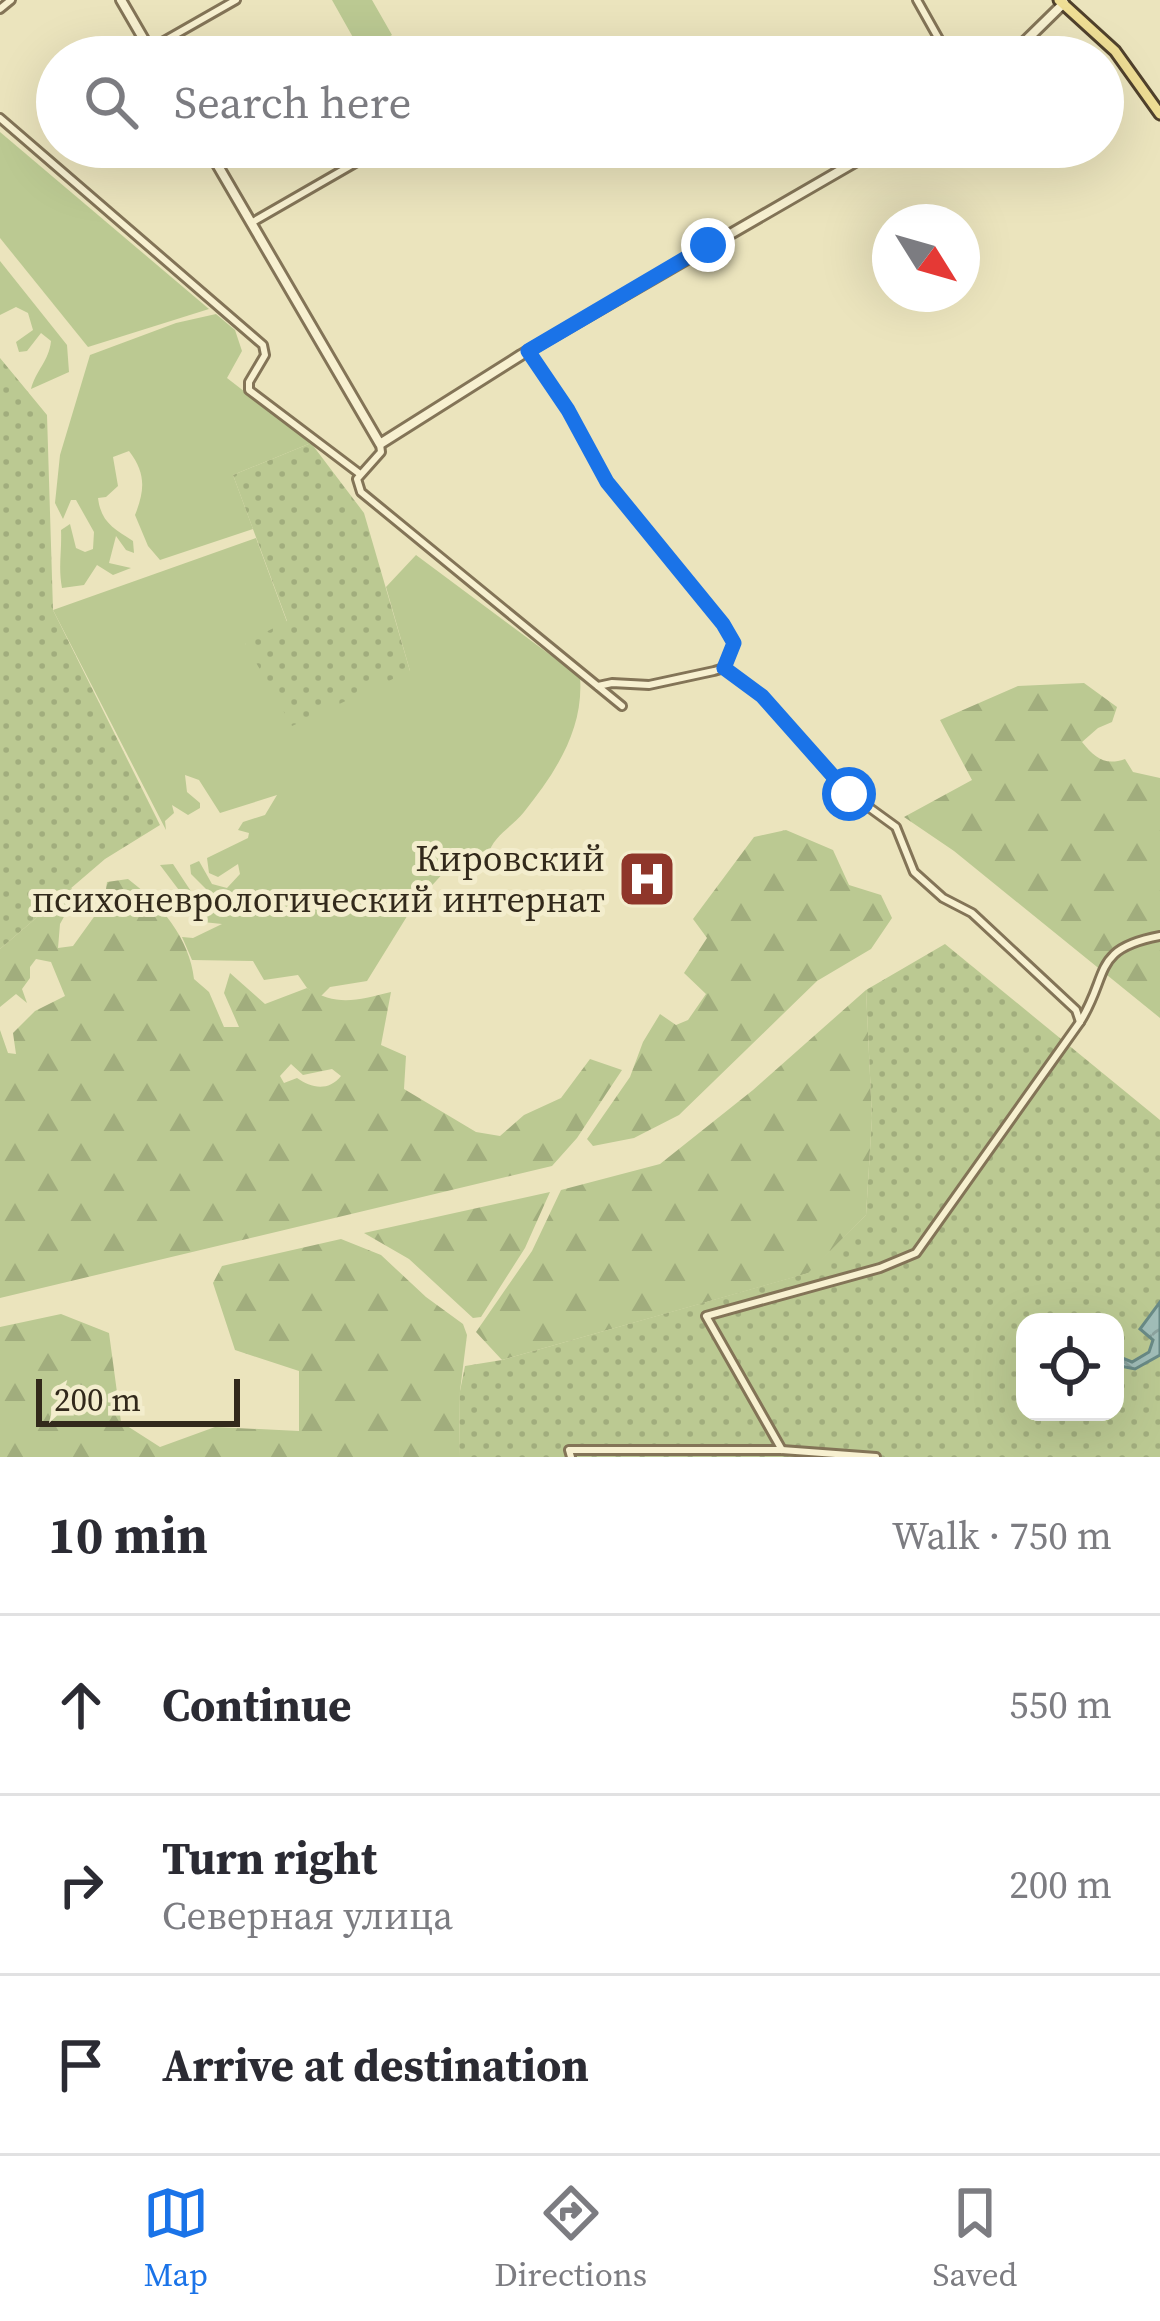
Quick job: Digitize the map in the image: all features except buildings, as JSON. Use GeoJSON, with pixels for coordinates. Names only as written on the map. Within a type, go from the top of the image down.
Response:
{"type":"FeatureCollection","features":[{"type":"Feature","properties":{"kind":"main road"},"geometry":{"type":"LineString","coordinates":[[1062,2],[1098,36]]}},
{"type":"Feature","properties":{"kind":"main road"},"geometry":{"type":"LineString","coordinates":[[1124,65],[1160,114]]}},
{"type":"Feature","properties":{"kind":"street"},"geometry":{"type":"LineString","coordinates":[[0,9],[11,0]]}},
{"type":"Feature","properties":{"kind":"street"},"geometry":{"type":"LineString","coordinates":[[121,0],[142,36]]}},
{"type":"Feature","properties":{"kind":"street"},"geometry":{"type":"LineString","coordinates":[[179,36],[236,0]]}},
{"type":"Feature","properties":{"kind":"street"},"geometry":{"type":"LineString","coordinates":[[917,0],[938,36]]}},
{"type":"Feature","properties":{"kind":"street"},"geometry":{"type":"LineString","coordinates":[[1029,36],[1062,2]]}},
{"type":"Feature","properties":{"kind":"street"},"geometry":{"type":"LineString","coordinates":[[0,118],[36,149]]}},
{"type":"Feature","properties":{"kind":"street"},"geometry":{"type":"LineString","coordinates":[[58,168],[263,345],[265,355],[249,390],[360,474]]}},
{"type":"Feature","properties":{"kind":"street"},"geometry":{"type":"LineString","coordinates":[[219,168],[380,443],[381,452],[360,474],[356,486],[622,706]]}},
{"type":"Feature","properties":{"kind":"street"},"geometry":{"type":"LineString","coordinates":[[251,223],[347,168]]}},
{"type":"Feature","properties":{"kind":"street"},"geometry":{"type":"LineString","coordinates":[[380,443],[528,351],[844,168]]}},
{"type":"Feature","properties":{"kind":"street"},"geometry":{"type":"LineString","coordinates":[[528,351],[568,410],[607,482],[723,624],[734,643],[724,668]]}},
{"type":"Feature","properties":{"kind":"street"},"geometry":{"type":"LineString","coordinates":[[598,686],[649,685],[724,668],[762,696],[841,787],[896,827],[914,872],[1014,949],[1076,1010],[1080,1022]]}},
{"type":"Feature","properties":{"kind":"street"},"geometry":{"type":"LineString","coordinates":[[782,1450],[706,1316],[880,1268],[916,1253],[1093,1002],[1109,956],[1160,936]]}},
{"type":"Feature","properties":{"kind":"street"},"geometry":{"type":"LineString","coordinates":[[571,1457],[569,1450],[705,1454],[782,1450],[876,1457]]}},
{"type":"Feature","properties":{"kind":"green space"},"geometry":{"type":"Polygon","coordinates":[[[332,0],[372,0],[392,35],[352,36],[332,0]]]}},
{"type":"Feature","properties":{"kind":"green space"},"geometry":{"type":"Polygon","coordinates":[[[0,132],[36,162],[36,168],[43,168],[209,309],[88,347],[0,238],[0,132]]]}},
{"type":"Feature","properties":{"kind":"green space"},"geometry":{"type":"Polygon","coordinates":[[[0,261],[67,345],[69,372],[31,389],[51,341],[41,333],[27,351],[19,352],[16,342],[33,330],[28,313],[16,307],[0,315],[0,261]]]}},
{"type":"Feature","properties":{"kind":"green space"},"geometry":{"type":"Polygon","coordinates":[[[216,314],[235,330],[242,351],[227,378],[311,443],[233,475],[253,529],[160,560],[148,546],[135,515],[142,490],[139,467],[129,451],[113,457],[118,486],[98,498],[105,519],[133,541],[134,553],[116,536],[109,563],[131,568],[113,575],[97,565],[84,585],[62,588],[61,530],[70,524],[76,548],[93,549],[94,532],[76,500],[71,500],[63,519],[55,503],[60,455],[90,355],[176,323],[216,314]]]}},
{"type":"Feature","properties":{"kind":"green space"},"geometry":{"type":"Polygon","coordinates":[[[0,358],[47,415],[53,610],[160,825],[105,859],[0,949],[0,358]]]}},
{"type":"Feature","properties":{"kind":"green space"},"geometry":{"type":"Polygon","coordinates":[[[311,443],[364,513],[410,671],[292,726],[245,643],[287,621],[233,475],[311,443]]]}},
{"type":"Feature","properties":{"kind":"green space"},"geometry":{"type":"Polygon","coordinates":[[[256,538],[287,622],[245,644],[410,671],[386,587],[416,555],[580,677],[577,714],[566,749],[524,812],[498,837],[488,855],[458,857],[414,905],[367,981],[330,987],[320,997],[298,975],[264,980],[253,961],[192,960],[182,937],[193,938],[222,924],[203,922],[160,865],[173,864],[202,908],[207,890],[191,874],[190,865],[199,861],[212,884],[227,888],[240,874],[238,864],[218,877],[209,873],[207,858],[248,838],[249,833],[238,830],[243,822],[265,815],[277,795],[220,813],[199,780],[185,775],[187,792],[200,808],[188,815],[172,805],[174,813],[165,821],[166,830],[53,610],[256,538]]]}},
{"type":"Feature","properties":{"kind":"green space"},"geometry":{"type":"Polygon","coordinates":[[[1084,683],[1117,707],[1112,722],[1082,742],[1101,759],[1125,759],[1133,772],[1160,778],[1160,1018],[954,851],[904,817],[972,780],[940,720],[1018,686],[1084,683]]]}},
{"type":"Feature","properties":{"kind":"green space"},"geometry":{"type":"Polygon","coordinates":[[[786,830],[833,850],[849,885],[881,895],[892,918],[871,949],[817,981],[679,1115],[634,1138],[593,1146],[587,1139],[630,1077],[660,1014],[676,1025],[688,1020],[706,994],[684,973],[707,938],[693,919],[754,837],[786,830]]]}},
{"type":"Feature","properties":{"kind":"green space"},"geometry":{"type":"Polygon","coordinates":[[[128,879],[162,911],[180,936],[194,979],[209,992],[224,1027],[239,1027],[224,993],[230,973],[265,1004],[307,988],[338,1000],[391,992],[381,1045],[406,1056],[404,1089],[476,1132],[500,1136],[524,1115],[561,1098],[590,1059],[622,1070],[577,1138],[552,1166],[0,1298],[0,1030],[8,1053],[16,1054],[13,1033],[35,1011],[65,996],[51,962],[36,959],[22,989],[27,1003],[16,994],[0,1007],[0,949],[71,888],[77,893],[60,924],[58,948],[73,946],[104,903],[107,882],[128,879]],[[291,1064],[280,1076],[284,1083],[297,1078],[319,1087],[341,1076],[332,1069],[303,1075],[291,1064]]]}},
{"type":"Feature","properties":{"kind":"green space"},"geometry":{"type":"Polygon","coordinates":[[[945,944],[1160,1120],[1160,1457],[459,1457],[465,1366],[502,1360],[808,1273],[866,1215],[872,1118],[866,990],[945,944]]]}},
{"type":"Feature","properties":{"kind":"green space"},"geometry":{"type":"Polygon","coordinates":[[[866,990],[872,1118],[866,1215],[809,1273],[502,1360],[476,1332],[532,1251],[561,1190],[660,1164],[866,990]]]}},
{"type":"Feature","properties":{"kind":"green space"},"geometry":{"type":"Polygon","coordinates":[[[550,1192],[525,1248],[481,1317],[473,1318],[409,1259],[364,1233],[550,1192]]]}},
{"type":"Feature","properties":{"kind":"green space"},"geometry":{"type":"Polygon","coordinates":[[[341,1239],[381,1255],[463,1324],[467,1335],[459,1457],[0,1457],[0,1327],[61,1314],[109,1333],[121,1422],[160,1447],[215,1427],[299,1431],[299,1371],[235,1350],[213,1283],[222,1266],[341,1239]]]}},
{"type":"Feature","properties":{"kind":"water"},"geometry":{"type":"Polygon","coordinates":[[[1160,1302],[1160,1355],[1135,1369],[1124,1367],[1124,1359],[1132,1362],[1149,1352],[1153,1340],[1140,1329],[1160,1302]]]}},
{"type":"Feature","properties":{"kind":"place","name":"Кировский психоневрологический интернат"},"geometry":{"type":"Point","coordinates":[647,879]}},
{"type":"Feature","properties":{"kind":"route"},"geometry":{"type":"LineString","coordinates":[[708,245],[528,351],[629,514],[723,624],[734,643],[724,668],[762,696],[849,794]]}}]}
